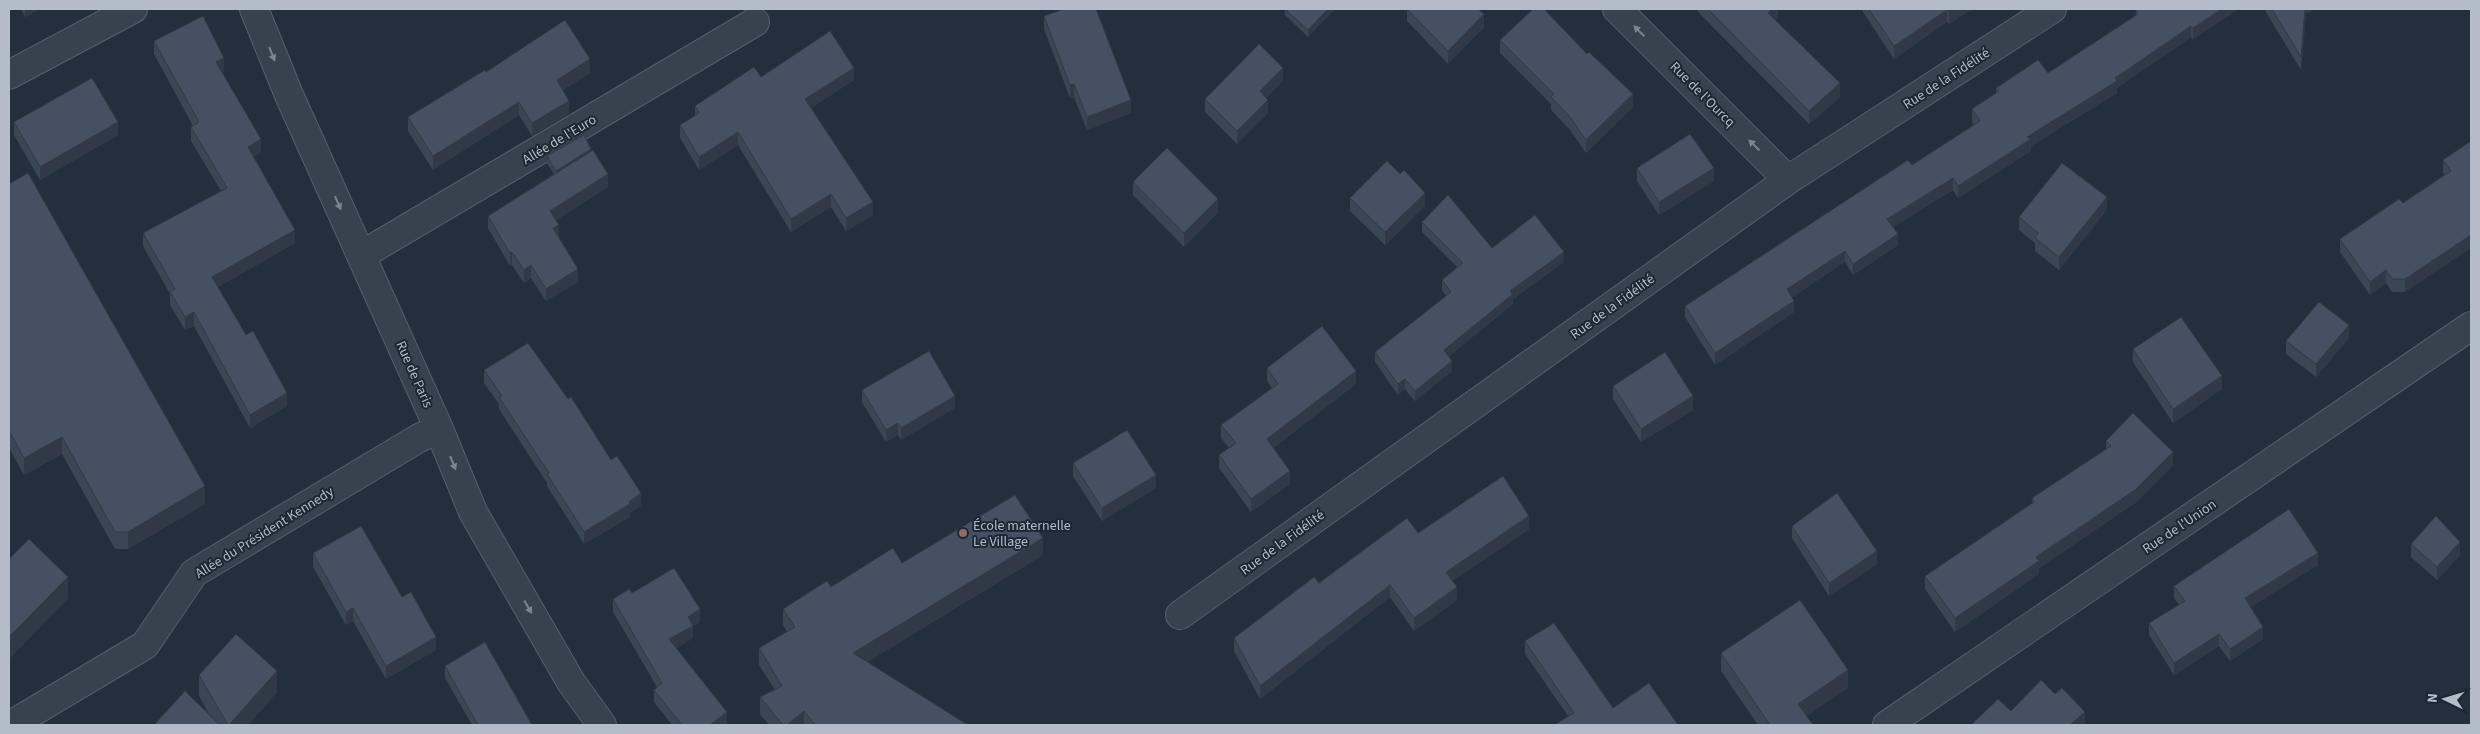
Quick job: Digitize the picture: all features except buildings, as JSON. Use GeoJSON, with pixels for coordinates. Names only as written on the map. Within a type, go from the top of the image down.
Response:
{"type":"FeatureCollection","features":[{"type":"Feature","properties":{"kind":"street"},"geometry":{"type":"LineString","coordinates":[[9,75],[132,9]]}},
{"type":"Feature","properties":{"kind":"street","name":"Rue de Paris"},"geometry":{"type":"LineString","coordinates":[[254,9],[290,95],[439,429],[473,512],[571,682],[602,725]]}},
{"type":"Feature","properties":{"kind":"street","name":"Rue de l'Ourcq"},"geometry":{"type":"LineString","coordinates":[[1617,9],[1788,180]]}},
{"type":"Feature","properties":{"kind":"street","name":"Rue de la Fidélité"},"geometry":{"type":"LineString","coordinates":[[1180,615],[1788,180],[2052,9]]}},
{"type":"Feature","properties":{"kind":"street","name":"Allée de l'Euro"},"geometry":{"type":"LineString","coordinates":[[362,255],[755,22]]}},
{"type":"Feature","properties":{"kind":"street","name":"Rue de l'Union"},"geometry":{"type":"LineString","coordinates":[[1886,725],[2471,326]]}},
{"type":"Feature","properties":{"kind":"street","name":"Allée du Président Kennedy"},"geometry":{"type":"LineString","coordinates":[[11,725],[145,645],[194,573],[419,438],[439,429]]}},
{"type":"Feature","properties":{"kind":"place","name":"École maternelle Le Village"},"geometry":{"type":"Point","coordinates":[963,533]}}]}
